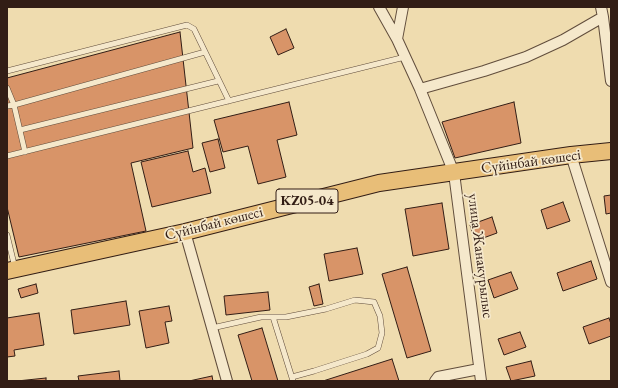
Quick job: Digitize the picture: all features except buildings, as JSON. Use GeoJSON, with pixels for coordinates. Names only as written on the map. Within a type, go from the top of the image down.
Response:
{"type":"FeatureCollection","features":[{"type":"Feature","properties":{"kind":"main road","name":"Сүйінбай көшесі"},"geometry":{"type":"LineString","coordinates":[[11,270],[185,232],[379,183],[571,155],[611,151]]}},
{"type":"Feature","properties":{"kind":"street","name":"улица Жанакурылыс"},"geometry":{"type":"LineString","coordinates":[[379,7],[397,39],[420,89],[454,173],[481,381]]}},
{"type":"Feature","properties":{"kind":"street"},"geometry":{"type":"LineString","coordinates":[[397,39],[403,7]]}},
{"type":"Feature","properties":{"kind":"street"},"geometry":{"type":"LineString","coordinates":[[420,89],[484,71],[526,57],[563,40],[602,12],[611,81]]}},
{"type":"Feature","properties":{"kind":"street"},"geometry":{"type":"LineString","coordinates":[[571,155],[611,282]]}},
{"type":"Feature","properties":{"kind":"street"},"geometry":{"type":"LineString","coordinates":[[185,232],[227,381]]}},
{"type":"Feature","properties":{"kind":"street"},"geometry":{"type":"LineString","coordinates":[[435,381],[438,377],[479,369]]}},
{"type":"Feature","properties":{"kind":"lane"},"geometry":{"type":"LineString","coordinates":[[7,71],[187,25],[194,29],[229,102]]}},
{"type":"Feature","properties":{"kind":"lane"},"geometry":{"type":"LineString","coordinates":[[7,106],[205,52]]}},
{"type":"Feature","properties":{"kind":"lane"},"geometry":{"type":"LineString","coordinates":[[7,156],[405,57]]}},
{"type":"Feature","properties":{"kind":"lane"},"geometry":{"type":"LineString","coordinates":[[20,130],[218,81]]}},
{"type":"Feature","properties":{"kind":"lane"},"geometry":{"type":"LineString","coordinates":[[7,88],[14,105],[25,152]]}},
{"type":"Feature","properties":{"kind":"lane"},"geometry":{"type":"LineString","coordinates":[[7,235],[11,270]]}},
{"type":"Feature","properties":{"kind":"lane"},"geometry":{"type":"LineString","coordinates":[[212,328],[261,317],[273,317],[286,317],[326,310],[354,300],[374,302],[380,316],[382,334],[378,348],[367,354],[292,379],[273,317]]}}]}
